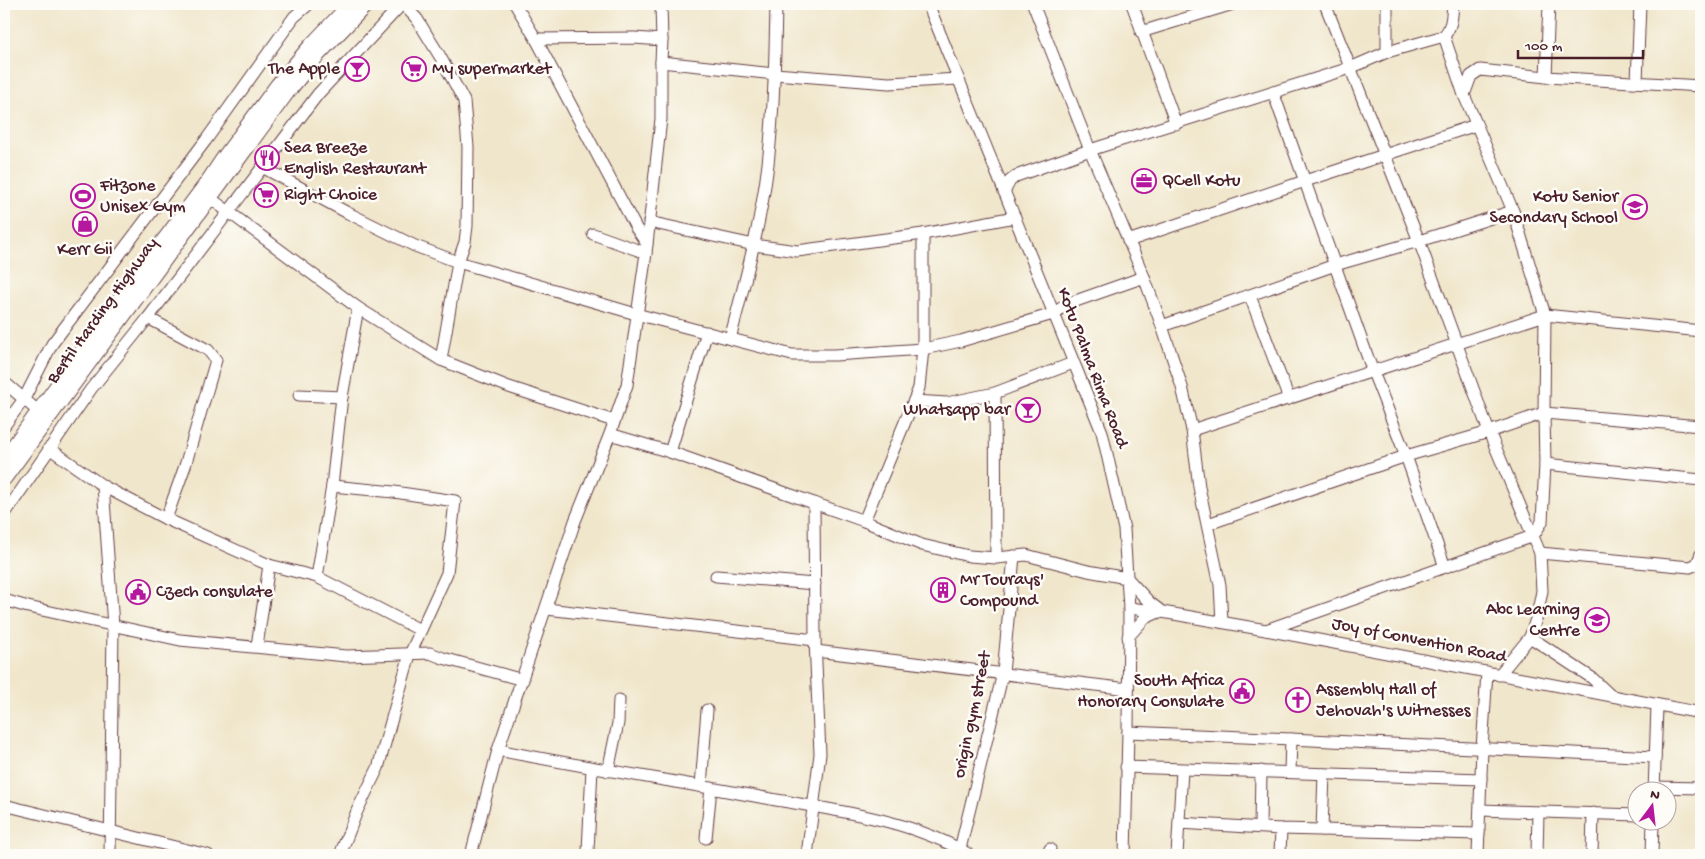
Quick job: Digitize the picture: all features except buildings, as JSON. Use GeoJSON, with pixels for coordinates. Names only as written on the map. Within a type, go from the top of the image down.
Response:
{"type":"FeatureCollection","features":[{"type":"Feature","properties":{"kind":"main road","name":"Bertil Harding Highway"},"geometry":{"type":"LineString","coordinates":[[4,460],[278,85],[350,4]]}},
{"type":"Feature","properties":{"kind":"main road","name":"Bertil Harding Highway"},"geometry":{"type":"LineString","coordinates":[[4,478],[287,92],[366,4]]}},
{"type":"Feature","properties":{"kind":"street"},"geometry":{"type":"LineString","coordinates":[[4,426],[24,399],[52,344],[206,140],[294,17],[309,4]]}},
{"type":"Feature","properties":{"kind":"street"},"geometry":{"type":"LineString","coordinates":[[4,515],[90,389],[148,318],[318,94],[381,24],[403,4],[417,19],[464,100],[468,147],[468,216],[465,242],[458,262],[441,360]]}},
{"type":"Feature","properties":{"kind":"street"},"geometry":{"type":"LineString","coordinates":[[515,4],[536,38],[647,249]]}},
{"type":"Feature","properties":{"kind":"street"},"geometry":{"type":"LineString","coordinates":[[471,855],[498,750],[547,609],[575,521],[610,434],[627,385],[647,249],[660,119],[661,4]]}},
{"type":"Feature","properties":{"kind":"street"},"geometry":{"type":"LineString","coordinates":[[730,339],[754,245],[768,165],[775,74],[776,4]]}},
{"type":"Feature","properties":{"kind":"street","name":"Kotu Palma Rima Road"},"geometry":{"type":"LineString","coordinates":[[928,4],[1102,432],[1112,470],[1124,529],[1129,608],[1128,732],[1124,855]]}},
{"type":"Feature","properties":{"kind":"street"},"geometry":{"type":"LineString","coordinates":[[1033,4],[1090,150],[1144,277],[1182,387],[1192,430],[1200,487],[1220,585],[1222,622]]}},
{"type":"Feature","properties":{"kind":"street"},"geometry":{"type":"LineString","coordinates":[[1132,4],[1176,124]]}},
{"type":"Feature","properties":{"kind":"street"},"geometry":{"type":"LineString","coordinates":[[1141,32],[1233,4]]}},
{"type":"Feature","properties":{"kind":"street"},"geometry":{"type":"LineString","coordinates":[[1325,4],[1419,241],[1489,432],[1540,553],[1542,591],[1530,638],[1499,675]]}},
{"type":"Feature","properties":{"kind":"street"},"geometry":{"type":"LineString","coordinates":[[1387,4],[1387,52]]}},
{"type":"Feature","properties":{"kind":"street"},"geometry":{"type":"LineString","coordinates":[[1004,192],[1010,181],[1016,176],[1090,150],[1350,68],[1387,52],[1444,36],[1449,30],[1453,4]]}},
{"type":"Feature","properties":{"kind":"street"},"geometry":{"type":"LineString","coordinates":[[1546,78],[1549,4]]}},
{"type":"Feature","properties":{"kind":"street"},"geometry":{"type":"LineString","coordinates":[[1637,82],[1640,4]]}},
{"type":"Feature","properties":{"kind":"street"},"geometry":{"type":"LineString","coordinates":[[1266,630],[1533,536],[1542,522],[1545,464],[1545,315],[1513,211],[1464,95],[1444,36]]}},
{"type":"Feature","properties":{"kind":"street"},"geometry":{"type":"LineString","coordinates":[[536,38],[634,38],[662,40]]}},
{"type":"Feature","properties":{"kind":"street"},"geometry":{"type":"LineString","coordinates":[[660,62],[889,83],[958,79]]}},
{"type":"Feature","properties":{"kind":"street"},"geometry":{"type":"LineString","coordinates":[[1455,66],[1546,78],[1701,86]]}},
{"type":"Feature","properties":{"kind":"street"},"geometry":{"type":"LineString","coordinates":[[1464,95],[1471,76],[1480,70]]}},
{"type":"Feature","properties":{"kind":"street"},"geometry":{"type":"LineString","coordinates":[[1273,92],[1373,372],[1406,456],[1445,566]]}},
{"type":"Feature","properties":{"kind":"street"},"geometry":{"type":"LineString","coordinates":[[1128,241],[1476,125]]}},
{"type":"Feature","properties":{"kind":"street"},"geometry":{"type":"LineString","coordinates":[[262,167],[407,242],[458,262],[636,314],[792,355],[835,355],[923,349],[961,341],[1053,314],[1067,304],[1144,277]]}},
{"type":"Feature","properties":{"kind":"street"},"geometry":{"type":"LineString","coordinates":[[210,198],[358,308],[441,360],[509,388],[614,421]]}},
{"type":"Feature","properties":{"kind":"street"},"geometry":{"type":"LineString","coordinates":[[1162,326],[1335,266],[1513,211]]}},
{"type":"Feature","properties":{"kind":"street"},"geometry":{"type":"LineString","coordinates":[[649,222],[754,245],[797,251],[923,234],[1015,217]]}},
{"type":"Feature","properties":{"kind":"street"},"geometry":{"type":"LineString","coordinates":[[593,234],[647,249]]}},
{"type":"Feature","properties":{"kind":"street"},"geometry":{"type":"LineString","coordinates":[[864,521],[919,388],[923,349],[923,234]]}},
{"type":"Feature","properties":{"kind":"street"},"geometry":{"type":"LineString","coordinates":[[1250,296],[1289,399]]}},
{"type":"Feature","properties":{"kind":"street"},"geometry":{"type":"LineString","coordinates":[[317,577],[332,486],[342,397],[358,308]]}},
{"type":"Feature","properties":{"kind":"street"},"geometry":{"type":"LineString","coordinates":[[1192,430],[1545,315],[1701,331]]}},
{"type":"Feature","properties":{"kind":"street"},"geometry":{"type":"LineString","coordinates":[[148,318],[208,350],[216,360],[185,466],[166,520]]}},
{"type":"Feature","properties":{"kind":"street"},"geometry":{"type":"LineString","coordinates":[[670,452],[707,332]]}},
{"type":"Feature","properties":{"kind":"street"},"geometry":{"type":"LineString","coordinates":[[914,401],[947,403],[995,393],[1073,363]]}},
{"type":"Feature","properties":{"kind":"street"},"geometry":{"type":"LineString","coordinates":[[5,383],[39,412]]}},
{"type":"Feature","properties":{"kind":"street"},"geometry":{"type":"LineString","coordinates":[[995,393],[996,558]]}},
{"type":"Feature","properties":{"kind":"street"},"geometry":{"type":"LineString","coordinates":[[299,395],[342,397]]}},
{"type":"Feature","properties":{"kind":"street"},"geometry":{"type":"LineString","coordinates":[[1208,524],[1406,456],[1489,432],[1544,413],[1701,426]]}},
{"type":"Feature","properties":{"kind":"street"},"geometry":{"type":"LineString","coordinates":[[610,434],[670,452],[814,503],[864,521],[922,546],[968,556],[996,558],[1026,555],[1088,571],[1127,578],[1144,598],[1161,612],[1145,618],[1128,637]]}},
{"type":"Feature","properties":{"kind":"street"},"geometry":{"type":"LineString","coordinates":[[49,448],[103,486],[166,520],[269,565],[317,577],[420,630]]}},
{"type":"Feature","properties":{"kind":"street"},"geometry":{"type":"LineString","coordinates":[[1545,464],[1701,480]]}},
{"type":"Feature","properties":{"kind":"street"},"geometry":{"type":"LineString","coordinates":[[103,486],[113,626],[110,855]]}},
{"type":"Feature","properties":{"kind":"street"},"geometry":{"type":"LineString","coordinates":[[332,486],[394,492],[455,501],[447,573],[410,654],[378,768],[357,811],[340,855]]}},
{"type":"Feature","properties":{"kind":"street"},"geometry":{"type":"LineString","coordinates":[[807,855],[820,754],[815,645],[814,503]]}},
{"type":"Feature","properties":{"kind":"street"},"geometry":{"type":"LineString","coordinates":[[1540,553],[1690,567],[1697,564],[1701,554]]}},
{"type":"Feature","properties":{"kind":"street","name":"origin gym street"},"geometry":{"type":"LineString","coordinates":[[965,852],[1003,673],[1014,556]]}},
{"type":"Feature","properties":{"kind":"street"},"geometry":{"type":"LineString","coordinates":[[257,646],[269,565]]}},
{"type":"Feature","properties":{"kind":"street"},"geometry":{"type":"LineString","coordinates":[[716,576],[814,584]]}},
{"type":"Feature","properties":{"kind":"street"},"geometry":{"type":"LineString","coordinates":[[4,600],[28,607],[180,640],[346,656],[430,653],[522,680]]}},
{"type":"Feature","properties":{"kind":"street","name":"Joy of Convention Road"},"geometry":{"type":"LineString","coordinates":[[1129,608],[1266,630],[1701,714]]}},
{"type":"Feature","properties":{"kind":"street"},"geometry":{"type":"LineString","coordinates":[[547,609],[1128,689]]}},
{"type":"Feature","properties":{"kind":"street"},"geometry":{"type":"LineString","coordinates":[[1530,638],[1581,670],[1611,696]]}},
{"type":"Feature","properties":{"kind":"street"},"geometry":{"type":"LineString","coordinates":[[1478,855],[1487,672]]}},
{"type":"Feature","properties":{"kind":"street"},"geometry":{"type":"LineString","coordinates":[[608,771],[618,723],[619,700]]}},
{"type":"Feature","properties":{"kind":"street"},"geometry":{"type":"LineString","coordinates":[[1654,782],[1657,706]]}},
{"type":"Feature","properties":{"kind":"street"},"geometry":{"type":"LineString","coordinates":[[706,838],[707,710]]}},
{"type":"Feature","properties":{"kind":"street"},"geometry":{"type":"LineString","coordinates":[[1128,732],[1655,757]]}},
{"type":"Feature","properties":{"kind":"street"},"geometry":{"type":"LineString","coordinates":[[1290,772],[1291,739]]}},
{"type":"Feature","properties":{"kind":"street"},"geometry":{"type":"LineString","coordinates":[[498,750],[813,806],[898,824],[920,831],[965,852]]}},
{"type":"Feature","properties":{"kind":"street"},"geometry":{"type":"LineString","coordinates":[[1126,767],[1481,779]]}},
{"type":"Feature","properties":{"kind":"street"},"geometry":{"type":"LineString","coordinates":[[588,851],[592,768]]}},
{"type":"Feature","properties":{"kind":"street"},"geometry":{"type":"LineString","coordinates":[[1177,855],[1182,770]]}},
{"type":"Feature","properties":{"kind":"street"},"geometry":{"type":"LineString","coordinates":[[1260,827],[1261,771]]}},
{"type":"Feature","properties":{"kind":"street"},"geometry":{"type":"LineString","coordinates":[[1322,830],[1324,774]]}},
{"type":"Feature","properties":{"kind":"street"},"geometry":{"type":"LineString","coordinates":[[1678,788],[1701,788]]}},
{"type":"Feature","properties":{"kind":"street"},"geometry":{"type":"LineString","coordinates":[[4,805],[208,855]]}},
{"type":"Feature","properties":{"kind":"street"},"geometry":{"type":"LineString","coordinates":[[1480,810],[1628,815]]}},
{"type":"Feature","properties":{"kind":"street"},"geometry":{"type":"LineString","coordinates":[[1537,855],[1538,812]]}},
{"type":"Feature","properties":{"kind":"street"},"geometry":{"type":"LineString","coordinates":[[1592,855],[1593,813]]}},
{"type":"Feature","properties":{"kind":"street"},"geometry":{"type":"LineString","coordinates":[[1179,823],[1322,830],[1479,834]]}},
{"type":"Feature","properties":{"kind":"street"},"geometry":{"type":"LineString","coordinates":[[1280,855],[1281,828]]}},
{"type":"Feature","properties":{"kind":"street"},"geometry":{"type":"LineString","coordinates":[[1652,855],[1653,832]]}},
{"type":"Feature","properties":{"kind":"place","name":"The Apple"},"geometry":{"type":"Point","coordinates":[357,69]}},
{"type":"Feature","properties":{"kind":"place","name":"My supermarket"},"geometry":{"type":"Point","coordinates":[414,69]}},
{"type":"Feature","properties":{"kind":"place","name":"Sea Breeze English Restaurant"},"geometry":{"type":"Point","coordinates":[267,158]}},
{"type":"Feature","properties":{"kind":"place","name":"QCell Kotu"},"geometry":{"type":"Point","coordinates":[1144,181]}},
{"type":"Feature","properties":{"kind":"place","name":"Right Choice"},"geometry":{"type":"Point","coordinates":[266,195]}},
{"type":"Feature","properties":{"kind":"place","name":"Fitzone Unisex Gym"},"geometry":{"type":"Point","coordinates":[83,196]}},
{"type":"Feature","properties":{"kind":"place","name":"Kotu Senior Secondary School"},"geometry":{"type":"Point","coordinates":[1635,207]}},
{"type":"Feature","properties":{"kind":"place","name":"Kerr Gii"},"geometry":{"type":"Point","coordinates":[85,224]}},
{"type":"Feature","properties":{"kind":"place","name":"Whatsapp bar"},"geometry":{"type":"Point","coordinates":[1028,410]}},
{"type":"Feature","properties":{"kind":"place","name":"Mr Tourays' Compound"},"geometry":{"type":"Point","coordinates":[943,590]}},
{"type":"Feature","properties":{"kind":"place","name":"Czech consulate"},"geometry":{"type":"Point","coordinates":[138,592]}},
{"type":"Feature","properties":{"kind":"place","name":"Abc Learning Centre"},"geometry":{"type":"Point","coordinates":[1597,620]}},
{"type":"Feature","properties":{"kind":"place","name":"South Africa Honorary Consulate"},"geometry":{"type":"Point","coordinates":[1242,691]}},
{"type":"Feature","properties":{"kind":"place","name":"Assembly Hall of Jehovah's Witnesses"},"geometry":{"type":"Point","coordinates":[1298,700]}}]}
